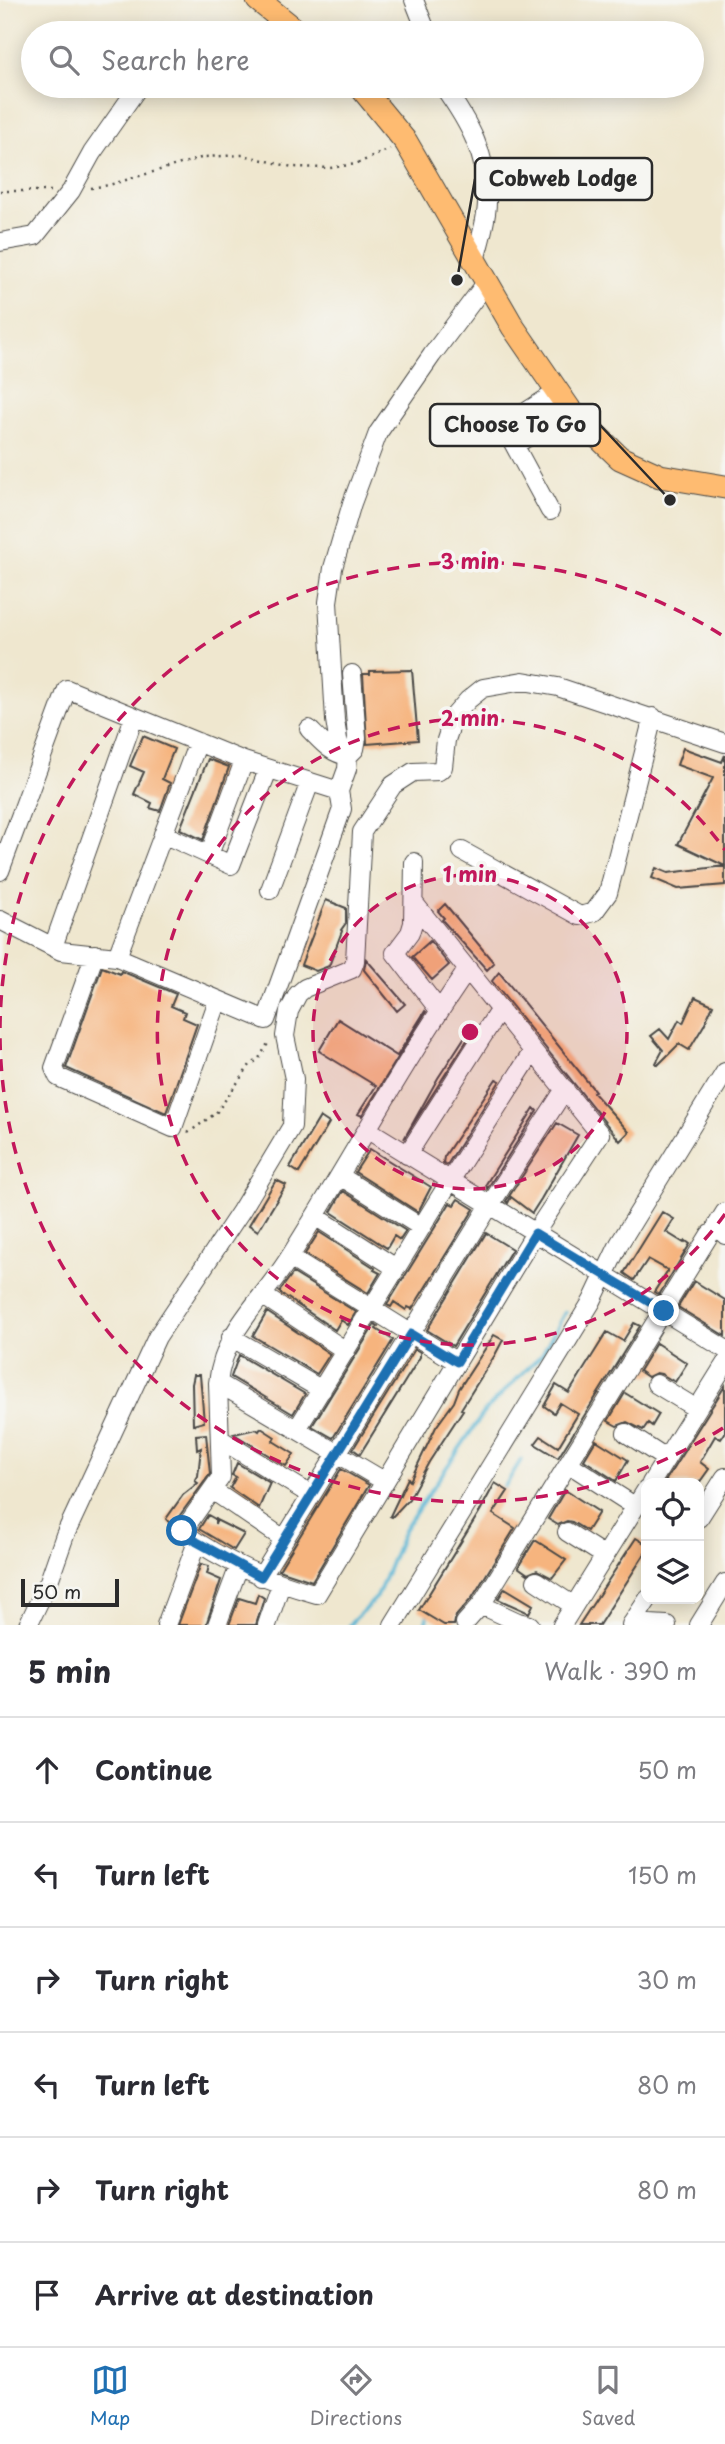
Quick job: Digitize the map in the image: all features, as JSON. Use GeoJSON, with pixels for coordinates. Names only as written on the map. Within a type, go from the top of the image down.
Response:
{"type":"FeatureCollection","features":[{"type":"Feature","properties":{"kind":"main road"},"geometry":{"type":"LineString","coordinates":[[258,0],[284,21]]}},
{"type":"Feature","properties":{"kind":"main road"},"geometry":{"type":"LineString","coordinates":[[370,98],[406,142],[486,283],[564,401],[620,458],[660,476],[725,487]]}},
{"type":"Feature","properties":{"kind":"street"},"geometry":{"type":"LineString","coordinates":[[414,0],[422,21]]}},
{"type":"Feature","properties":{"kind":"street"},"geometry":{"type":"LineString","coordinates":[[0,242],[35,236],[71,191],[92,153],[131,98]]}},
{"type":"Feature","properties":{"kind":"street"},"geometry":{"type":"LineString","coordinates":[[451,98],[464,117],[481,153],[486,181],[487,205],[475,261]]}},
{"type":"Feature","properties":{"kind":"street"},"geometry":{"type":"LineString","coordinates":[[348,756],[339,746],[335,720],[328,602],[332,568],[378,433],[486,283]]}},
{"type":"Feature","properties":{"kind":"street"},"geometry":{"type":"LineString","coordinates":[[550,511],[515,445],[564,401]]}},
{"type":"Feature","properties":{"kind":"street"},"geometry":{"type":"LineString","coordinates":[[0,920],[61,951],[117,957],[266,1020],[342,809],[339,791],[347,769],[348,756],[355,749],[357,738],[352,674]]}},
{"type":"Feature","properties":{"kind":"street"},"geometry":{"type":"LineString","coordinates":[[28,1625],[49,1581],[70,1524],[157,1337],[292,1126],[294,1079],[285,1036],[289,1011],[305,988],[352,969],[355,961],[362,832],[393,785],[413,772],[439,771],[443,767],[446,740],[454,716],[483,688],[523,681],[558,687],[725,743]]}},
{"type":"Feature","properties":{"kind":"street"},"geometry":{"type":"LineString","coordinates":[[0,871],[67,690],[243,761],[339,791]]}},
{"type":"Feature","properties":{"kind":"street"},"geometry":{"type":"LineString","coordinates":[[53,947],[134,717]]}},
{"type":"Feature","properties":{"kind":"street"},"geometry":{"type":"LineString","coordinates":[[461,851],[580,916],[594,912],[608,892],[653,718]]}},
{"type":"Feature","properties":{"kind":"street"},"geometry":{"type":"LineString","coordinates":[[309,729],[329,750],[348,756]]}},
{"type":"Feature","properties":{"kind":"street"},"geometry":{"type":"LineString","coordinates":[[117,957],[198,742]]}},
{"type":"Feature","properties":{"kind":"street"},"geometry":{"type":"LineString","coordinates":[[209,855],[243,761]]}},
{"type":"Feature","properties":{"kind":"street"},"geometry":{"type":"LineString","coordinates":[[163,834],[230,865],[268,770]]}},
{"type":"Feature","properties":{"kind":"street"},"geometry":{"type":"LineString","coordinates":[[270,890],[310,782]]}},
{"type":"Feature","properties":{"kind":"street"},"geometry":{"type":"LineString","coordinates":[[414,862],[413,923],[410,933],[395,953],[439,1010]]}},
{"type":"Feature","properties":{"kind":"street"},"geometry":{"type":"LineString","coordinates":[[414,903],[468,968],[600,1134],[535,1233],[317,1594],[261,1577],[182,1531],[221,1477],[218,1383],[220,1368],[231,1336],[290,1258],[439,1010],[468,968]]}},
{"type":"Feature","properties":{"kind":"street"},"geometry":{"type":"LineString","coordinates":[[95,954],[54,1068],[58,1077],[173,1128],[218,1000]]}},
{"type":"Feature","properties":{"kind":"street"},"geometry":{"type":"LineString","coordinates":[[407,1155],[500,1009]]}},
{"type":"Feature","properties":{"kind":"street"},"geometry":{"type":"LineString","coordinates":[[298,1429],[421,1227],[533,1051]]}},
{"type":"Feature","properties":{"kind":"street"},"geometry":{"type":"LineString","coordinates":[[393,1625],[592,1301],[619,1244],[724,1076]]}},
{"type":"Feature","properties":{"kind":"street"},"geometry":{"type":"LineString","coordinates":[[261,1577],[565,1089]]}},
{"type":"Feature","properties":{"kind":"street"},"geometry":{"type":"LineString","coordinates":[[368,1130],[725,1349]]}},
{"type":"Feature","properties":{"kind":"street"},"geometry":{"type":"LineString","coordinates":[[340,1176],[421,1227]]}},
{"type":"Feature","properties":{"kind":"street"},"geometry":{"type":"LineString","coordinates":[[465,1623],[481,1605],[664,1311],[717,1235],[717,1225],[725,1212]]}},
{"type":"Feature","properties":{"kind":"street"},"geometry":{"type":"LineString","coordinates":[[315,1216],[396,1268]]}},
{"type":"Feature","properties":{"kind":"street"},"geometry":{"type":"LineString","coordinates":[[290,1258],[457,1362]]}},
{"type":"Feature","properties":{"kind":"street"},"geometry":{"type":"LineString","coordinates":[[262,1295],[346,1350]]}},
{"type":"Feature","properties":{"kind":"street"},"geometry":{"type":"LineString","coordinates":[[231,1336],[322,1390]]}},
{"type":"Feature","properties":{"kind":"street"},"geometry":{"type":"LineString","coordinates":[[654,1478],[725,1364]]}},
{"type":"Feature","properties":{"kind":"street"},"geometry":{"type":"LineString","coordinates":[[218,1383],[384,1481]]}},
{"type":"Feature","properties":{"kind":"street"},"geometry":{"type":"LineString","coordinates":[[656,1384],[696,1409]]}},
{"type":"Feature","properties":{"kind":"street"},"geometry":{"type":"LineString","coordinates":[[626,1433],[666,1459]]}},
{"type":"Feature","properties":{"kind":"street"},"geometry":{"type":"LineString","coordinates":[[220,1439],[311,1495]]}},
{"type":"Feature","properties":{"kind":"street"},"geometry":{"type":"LineString","coordinates":[[569,1464],[636,1507]]}},
{"type":"Feature","properties":{"kind":"street"},"geometry":{"type":"LineString","coordinates":[[704,1510],[725,1477]]}},
{"type":"Feature","properties":{"kind":"street"},"geometry":{"type":"LineString","coordinates":[[212,1490],[284,1539]]}},
{"type":"Feature","properties":{"kind":"street"},"geometry":{"type":"LineString","coordinates":[[562,1625],[641,1498]]}},
{"type":"Feature","properties":{"kind":"street"},"geometry":{"type":"LineString","coordinates":[[567,1532],[605,1556]]}},
{"type":"Feature","properties":{"kind":"street"},"geometry":{"type":"LineString","coordinates":[[166,1625],[197,1542]]}},
{"type":"Feature","properties":{"kind":"street"},"geometry":{"type":"LineString","coordinates":[[217,1625],[239,1566]]}},
{"type":"Feature","properties":{"kind":"street"},"geometry":{"type":"LineString","coordinates":[[536,1581],[575,1605]]}},
{"type":"Feature","properties":{"kind":"street"},"geometry":{"type":"LineString","coordinates":[[699,1625],[725,1583]]}},
{"type":"Feature","properties":{"kind":"street"},"geometry":{"type":"LineString","coordinates":[[267,1625],[281,1584]]}},
{"type":"Feature","properties":{"kind":"street"},"geometry":{"type":"LineString","coordinates":[[632,1624],[645,1604]]}},
{"type":"Feature","properties":{"kind":"street"},"geometry":{"type":"LineString","coordinates":[[481,1605],[530,1625]]}},
{"type":"Feature","properties":{"kind":"street"},"geometry":{"type":"LineString","coordinates":[[632,1624],[667,1625]]}},
{"type":"Feature","properties":{"kind":"path"},"geometry":{"type":"LineString","coordinates":[[0,191],[71,191],[109,185],[204,157],[243,156],[292,167],[330,168],[356,164],[406,142]]}},
{"type":"Feature","properties":{"kind":"path"},"geometry":{"type":"LineString","coordinates":[[181,1136],[216,1113],[250,1065],[264,1051],[274,1033]]}},
{"type":"Feature","properties":{"kind":"building"},"geometry":{"type":"Polygon","coordinates":[[[412,670],[418,740],[367,744],[363,674],[370,674],[370,671],[412,670]]]}},
{"type":"Feature","properties":{"kind":"building"},"geometry":{"type":"Polygon","coordinates":[[[143,736],[174,749],[162,779],[170,783],[160,811],[150,808],[152,803],[134,794],[144,772],[130,766],[143,736]]]}},
{"type":"Feature","properties":{"kind":"building"},"geometry":{"type":"Polygon","coordinates":[[[683,748],[722,762],[725,755],[725,866],[678,844],[713,778],[677,765],[683,748]]]}},
{"type":"Feature","properties":{"kind":"building"},"geometry":{"type":"Polygon","coordinates":[[[208,759],[229,767],[203,840],[180,829],[208,759]]]}},
{"type":"Feature","properties":{"kind":"building"},"geometry":{"type":"Polygon","coordinates":[[[725,866],[725,885],[678,889],[652,878],[656,868],[668,873],[725,866]]]}},
{"type":"Feature","properties":{"kind":"building"},"geometry":{"type":"Polygon","coordinates":[[[326,900],[346,908],[346,923],[329,966],[316,971],[301,965],[326,900]]]}},
{"type":"Feature","properties":{"kind":"building"},"geometry":{"type":"Polygon","coordinates":[[[445,904],[494,963],[487,970],[442,920],[444,918],[438,911],[445,904]]]}},
{"type":"Feature","properties":{"kind":"building"},"geometry":{"type":"Polygon","coordinates":[[[430,941],[449,965],[432,980],[412,957],[430,941]]]}},
{"type":"Feature","properties":{"kind":"building"},"geometry":{"type":"Polygon","coordinates":[[[366,959],[405,1004],[397,1011],[364,970],[366,959]]]}},
{"type":"Feature","properties":{"kind":"building"},"geometry":{"type":"Polygon","coordinates":[[[102,967],[120,974],[121,971],[176,994],[171,1006],[185,1012],[183,1018],[197,1024],[166,1113],[66,1068],[102,967]]]}},
{"type":"Feature","properties":{"kind":"building"},"geometry":{"type":"Polygon","coordinates":[[[499,972],[595,1091],[593,1092],[629,1132],[620,1141],[492,981],[499,972]]]}},
{"type":"Feature","properties":{"kind":"building"},"geometry":{"type":"Polygon","coordinates":[[[695,997],[713,1005],[704,1025],[689,1050],[679,1044],[658,1065],[656,1063],[663,1050],[651,1036],[660,1029],[669,1039],[679,1020],[683,1023],[695,997]]]}},
{"type":"Feature","properties":{"kind":"building"},"geometry":{"type":"Polygon","coordinates":[[[425,1011],[362,1116],[358,1114],[376,1086],[319,1051],[338,1019],[397,1056],[425,1011]]]}},
{"type":"Feature","properties":{"kind":"building"},"geometry":{"type":"Polygon","coordinates":[[[468,1032],[471,1034],[404,1139],[438,1078],[468,1032]]]}},
{"type":"Feature","properties":{"kind":"building"},"geometry":{"type":"Polygon","coordinates":[[[496,1079],[500,1081],[447,1165],[443,1163],[444,1157],[496,1079]]]}},
{"type":"Feature","properties":{"kind":"building"},"geometry":{"type":"Polygon","coordinates":[[[534,1108],[537,1111],[487,1189],[486,1184],[534,1108]]]}},
{"type":"Feature","properties":{"kind":"building"},"geometry":{"type":"Polygon","coordinates":[[[320,1117],[329,1123],[299,1173],[290,1167],[320,1117]]]}},
{"type":"Feature","properties":{"kind":"building"},"geometry":{"type":"Polygon","coordinates":[[[557,1123],[578,1135],[541,1199],[532,1213],[511,1197],[508,1203],[506,1201],[557,1123]]]}},
{"type":"Feature","properties":{"kind":"building"},"geometry":{"type":"Polygon","coordinates":[[[370,1149],[431,1187],[418,1212],[355,1172],[370,1149]]]}},
{"type":"Feature","properties":{"kind":"building"},"geometry":{"type":"Polygon","coordinates":[[[276,1180],[286,1185],[258,1231],[249,1225],[276,1180]]]}},
{"type":"Feature","properties":{"kind":"building"},"geometry":{"type":"Polygon","coordinates":[[[343,1191],[406,1231],[400,1240],[394,1236],[387,1248],[331,1212],[343,1191]]]}},
{"type":"Feature","properties":{"kind":"building"},"geometry":{"type":"Polygon","coordinates":[[[458,1199],[474,1209],[412,1309],[408,1307],[406,1310],[394,1302],[391,1307],[387,1305],[450,1203],[454,1205],[458,1199]]]}},
{"type":"Feature","properties":{"kind":"building"},"geometry":{"type":"Polygon","coordinates":[[[662,1212],[674,1219],[666,1232],[690,1244],[659,1295],[654,1292],[668,1270],[648,1259],[634,1280],[624,1273],[662,1212]]]}},
{"type":"Feature","properties":{"kind":"building"},"geometry":{"type":"Polygon","coordinates":[[[319,1232],[380,1273],[368,1293],[305,1254],[319,1232]]]}},
{"type":"Feature","properties":{"kind":"building"},"geometry":{"type":"Polygon","coordinates":[[[486,1233],[512,1249],[453,1346],[427,1330],[486,1233]]]}},
{"type":"Feature","properties":{"kind":"building"},"geometry":{"type":"Polygon","coordinates":[[[293,1273],[356,1312],[348,1325],[341,1320],[335,1330],[279,1292],[293,1273]]]}},
{"type":"Feature","properties":{"kind":"building"},"geometry":{"type":"Polygon","coordinates":[[[694,1281],[725,1300],[725,1336],[678,1307],[694,1281]]]}},
{"type":"Feature","properties":{"kind":"building"},"geometry":{"type":"Polygon","coordinates":[[[267,1312],[330,1354],[317,1374],[253,1336],[267,1312]]]}},
{"type":"Feature","properties":{"kind":"building"},"geometry":{"type":"Polygon","coordinates":[[[634,1323],[640,1326],[558,1458],[535,1444],[541,1436],[558,1447],[578,1414],[560,1403],[554,1413],[544,1406],[556,1385],[569,1393],[607,1332],[623,1341],[634,1323]]]}},
{"type":"Feature","properties":{"kind":"building"},"geometry":{"type":"Polygon","coordinates":[[[375,1324],[378,1326],[376,1329],[393,1340],[333,1438],[312,1426],[375,1324]]]}},
{"type":"Feature","properties":{"kind":"building"},"geometry":{"type":"Polygon","coordinates":[[[494,1335],[503,1340],[495,1355],[409,1499],[390,1516],[436,1427],[494,1335]]]}},
{"type":"Feature","properties":{"kind":"building"},"geometry":{"type":"Polygon","coordinates":[[[656,1343],[687,1363],[675,1382],[661,1374],[648,1377],[639,1371],[656,1343]]]}},
{"type":"Feature","properties":{"kind":"building"},"geometry":{"type":"Polygon","coordinates":[[[415,1349],[420,1352],[420,1357],[360,1454],[353,1449],[415,1349]]]}},
{"type":"Feature","properties":{"kind":"building"},"geometry":{"type":"Polygon","coordinates":[[[239,1355],[305,1394],[293,1414],[231,1377],[239,1355]]]}},
{"type":"Feature","properties":{"kind":"building"},"geometry":{"type":"Polygon","coordinates":[[[194,1375],[200,1375],[204,1422],[193,1425],[192,1384],[194,1375]]]}},
{"type":"Feature","properties":{"kind":"building"},"geometry":{"type":"Polygon","coordinates":[[[725,1386],[725,1433],[721,1439],[715,1436],[700,1462],[709,1469],[703,1478],[667,1478],[725,1386]]]}},
{"type":"Feature","properties":{"kind":"building"},"geometry":{"type":"Polygon","coordinates":[[[625,1393],[659,1414],[652,1426],[648,1423],[643,1430],[627,1422],[617,1426],[608,1421],[625,1393]]]}},
{"type":"Feature","properties":{"kind":"building"},"geometry":{"type":"Polygon","coordinates":[[[261,1428],[275,1437],[273,1441],[294,1454],[286,1466],[234,1434],[256,1429],[259,1431],[261,1428]]]}},
{"type":"Feature","properties":{"kind":"building"},"geometry":{"type":"Polygon","coordinates":[[[206,1434],[210,1474],[172,1526],[166,1519],[183,1495],[198,1483],[195,1481],[201,1448],[197,1450],[196,1435],[206,1434]]]}},
{"type":"Feature","properties":{"kind":"building"},"geometry":{"type":"Polygon","coordinates":[[[596,1440],[628,1460],[616,1481],[584,1460],[596,1440]]]}},
{"type":"Feature","properties":{"kind":"building"},"geometry":{"type":"Polygon","coordinates":[[[237,1463],[270,1483],[259,1508],[230,1488],[236,1477],[232,1475],[237,1463]]]}},
{"type":"Feature","properties":{"kind":"building"},"geometry":{"type":"Polygon","coordinates":[[[341,1469],[369,1485],[312,1581],[279,1570],[341,1469]]]}},
{"type":"Feature","properties":{"kind":"building"},"geometry":{"type":"Polygon","coordinates":[[[495,1483],[508,1491],[493,1514],[515,1528],[472,1598],[456,1616],[454,1625],[444,1625],[419,1610],[495,1483]]]}},
{"type":"Feature","properties":{"kind":"building"},"geometry":{"type":"Polygon","coordinates":[[[565,1490],[599,1512],[587,1531],[572,1522],[558,1525],[548,1519],[565,1490]]]}},
{"type":"Feature","properties":{"kind":"building"},"geometry":{"type":"Polygon","coordinates":[[[208,1515],[215,1519],[215,1524],[216,1520],[244,1534],[234,1550],[199,1529],[208,1515]]]}},
{"type":"Feature","properties":{"kind":"building"},"geometry":{"type":"Polygon","coordinates":[[[636,1538],[641,1541],[641,1560],[599,1625],[579,1625],[636,1538]]]}},
{"type":"Feature","properties":{"kind":"building"},"geometry":{"type":"Polygon","coordinates":[[[535,1540],[566,1560],[552,1578],[537,1570],[528,1574],[518,1567],[535,1540]]]}},
{"type":"Feature","properties":{"kind":"building"},"geometry":{"type":"Polygon","coordinates":[[[201,1564],[209,1566],[207,1574],[221,1580],[206,1625],[178,1625],[201,1564]]]}},
{"type":"Feature","properties":{"kind":"building"},"geometry":{"type":"Polygon","coordinates":[[[505,1588],[533,1605],[529,1613],[498,1599],[505,1588]]]}},
{"type":"Feature","properties":{"kind":"building"},"geometry":{"type":"Polygon","coordinates":[[[258,1594],[264,1598],[256,1625],[229,1625],[239,1598],[255,1603],[258,1594]]]}},
{"type":"Feature","properties":{"kind":"waterway"},"geometry":{"type":"LineString","coordinates":[[349,1625],[377,1597],[404,1530],[485,1411],[542,1354],[565,1312]]}},
{"type":"Feature","properties":{"kind":"waterway"},"geometry":{"type":"LineString","coordinates":[[502,1491],[521,1460]]}},
{"type":"Feature","properties":{"kind":"waterway"},"geometry":{"type":"LineString","coordinates":[[425,1625],[429,1611]]}},
{"type":"Feature","properties":{"kind":"place","name":"Cobweb Lodge"},"geometry":{"type":"Point","coordinates":[457,280]}},
{"type":"Feature","properties":{"kind":"place","name":"Choose To Go"},"geometry":{"type":"Point","coordinates":[670,500]}},
{"type":"Feature","properties":{"kind":"route"},"geometry":{"type":"LineString","coordinates":[[182,1531],[261,1577],[411,1334],[457,1362],[535,1233],[664,1311]]}}]}
